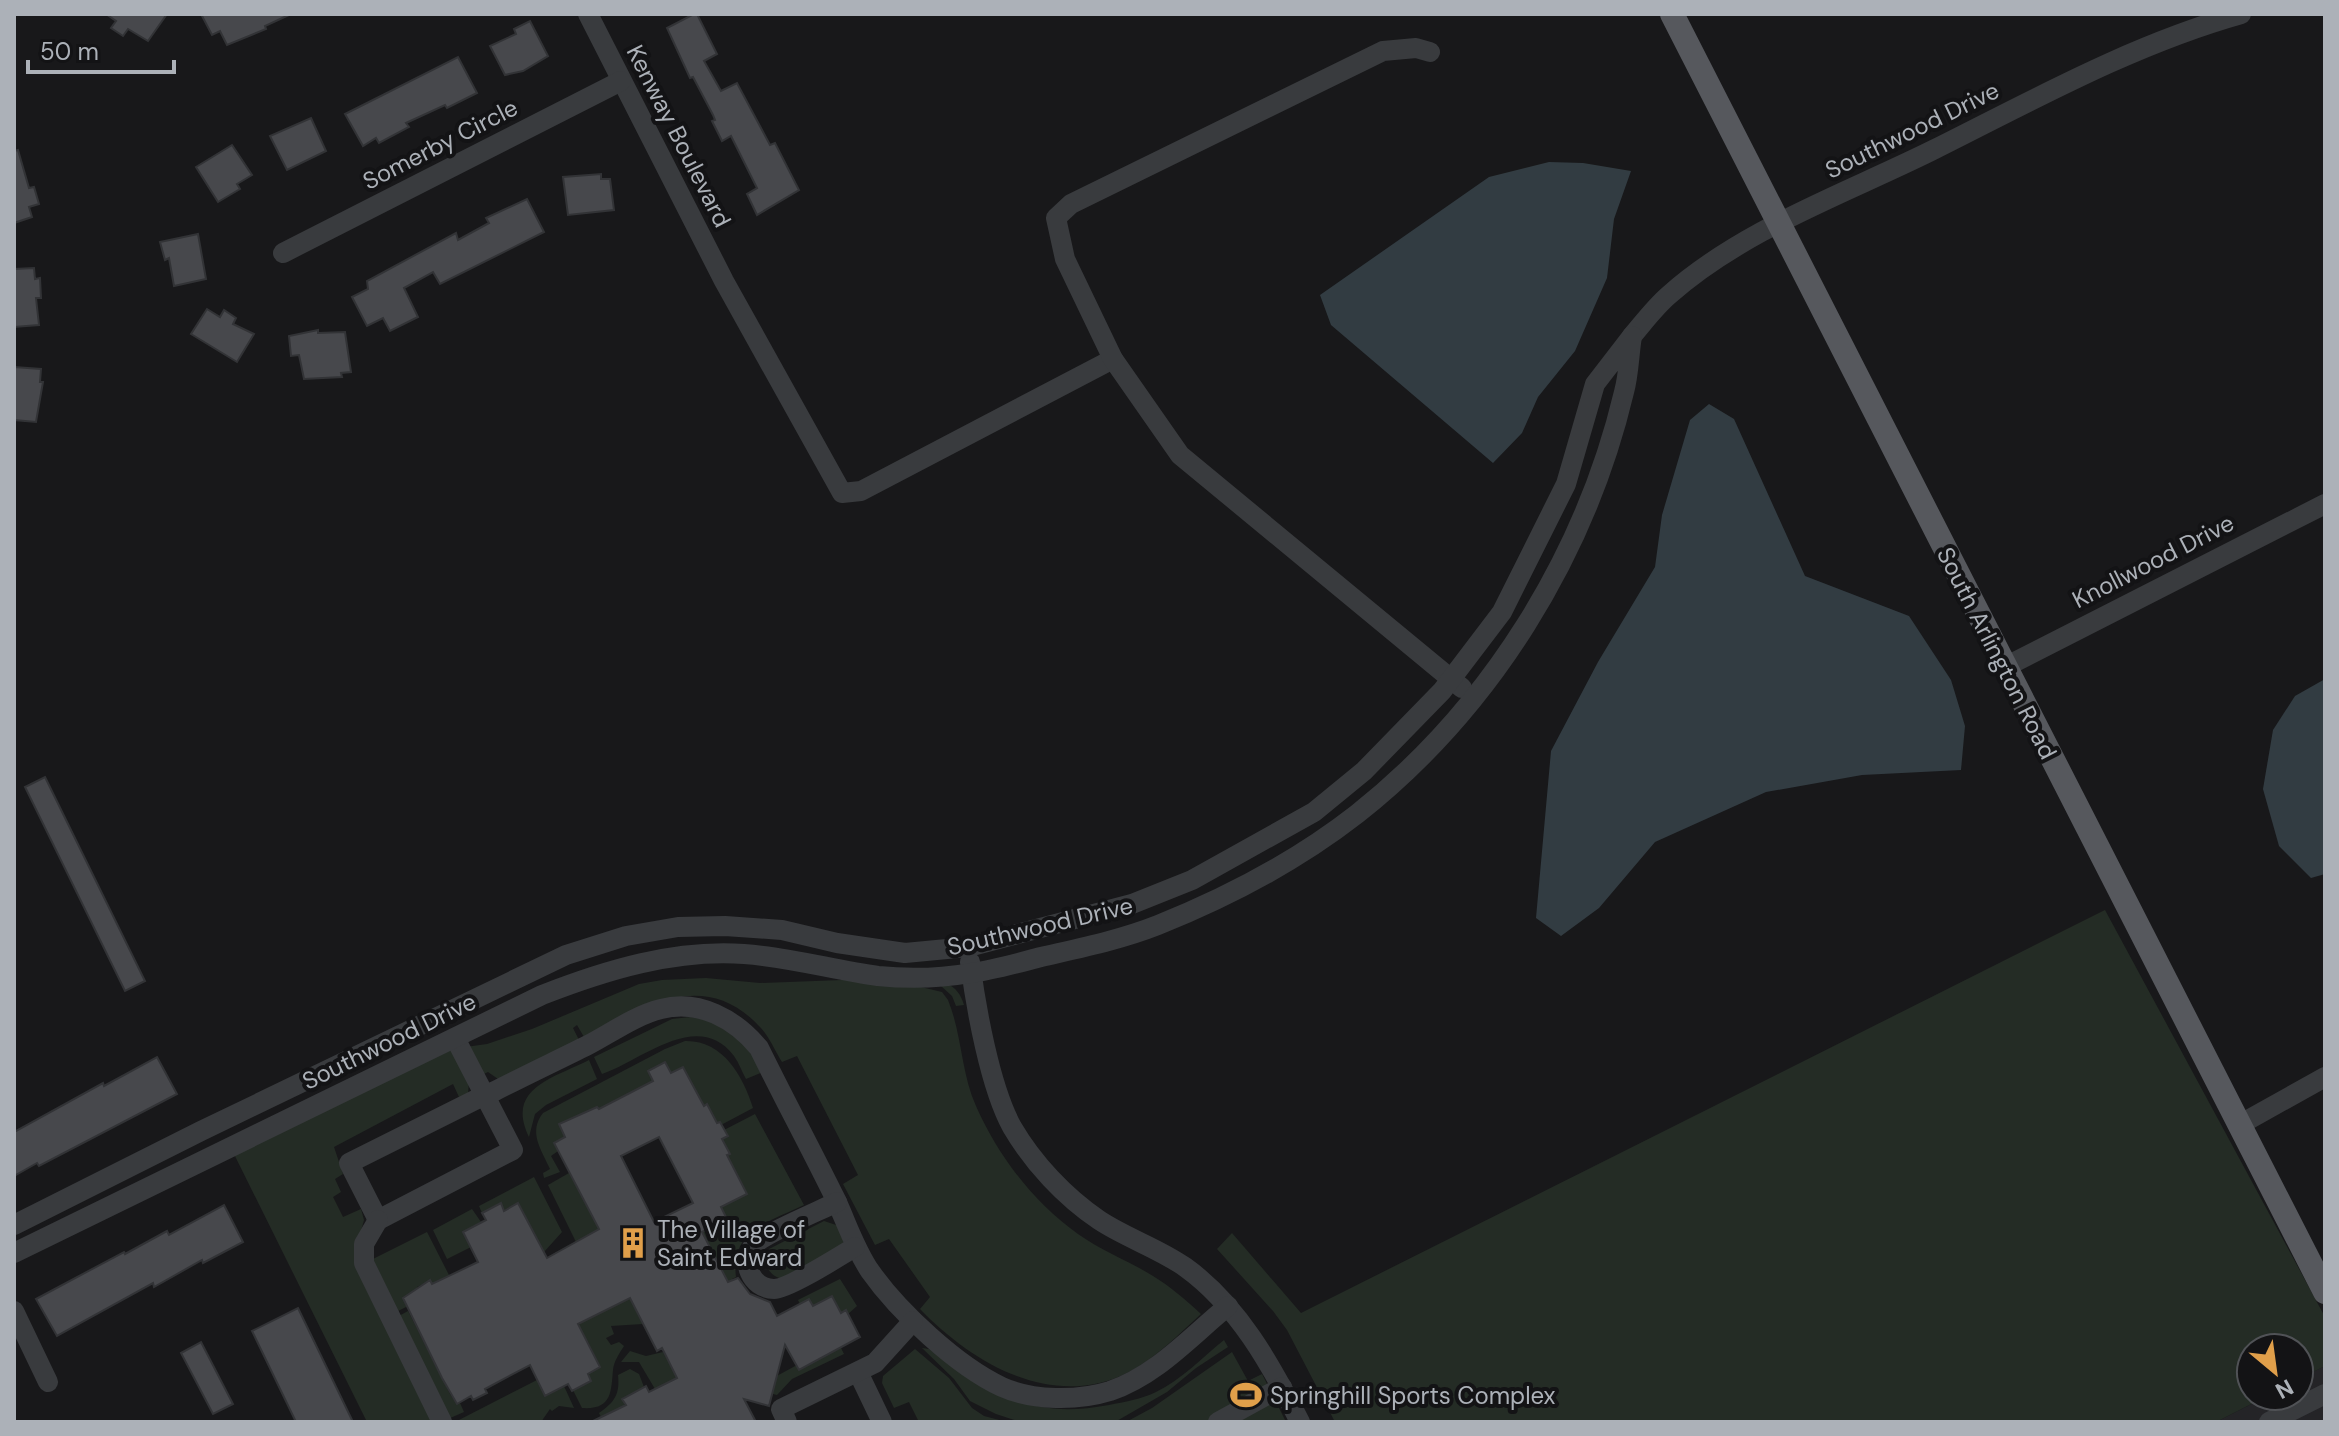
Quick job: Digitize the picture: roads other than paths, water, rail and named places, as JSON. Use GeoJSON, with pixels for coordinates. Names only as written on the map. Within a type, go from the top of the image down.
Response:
{"type":"FeatureCollection","features":[{"type":"Feature","properties":{"kind":"main road","name":"South Arlington Road"},"geometry":{"type":"LineString","coordinates":[[1672,14],[2325,1292]]}},
{"type":"Feature","properties":{"kind":"street","name":"Kenway Boulevard"},"geometry":{"type":"LineString","coordinates":[[588,14],[724,281],[842,493],[861,491],[1113,359]]}},
{"type":"Feature","properties":{"kind":"street","name":"Southwood Drive"},"geometry":{"type":"LineString","coordinates":[[14,1225],[566,955],[626,936],[678,927],[725,926],[782,930],[837,943],[905,953],[968,947],[1132,904],[1192,880],[1314,812],[1364,771],[1451,680],[1502,612],[1566,484],[1595,384],[1668,296],[1708,265],[1780,222],[1859,187],[2148,45],[2241,14]]}},
{"type":"Feature","properties":{"kind":"street"},"geometry":{"type":"LineString","coordinates":[[1430,52],[1416,48],[1383,51],[1071,204],[1056,218],[1065,259],[1113,359],[1180,455],[1474,698]]}},
{"type":"Feature","properties":{"kind":"street","name":"Somerby Circle"},"geometry":{"type":"LineString","coordinates":[[283,253],[621,81]]}},
{"type":"Feature","properties":{"kind":"street","name":"Southwood Drive"},"geometry":{"type":"LineString","coordinates":[[14,1253],[542,995],[583,979],[681,956],[743,954],[882,976],[972,973],[1106,942],[1156,926],[1259,878],[1357,814],[1418,760],[1474,698],[1523,632],[1577,531],[1605,461],[1625,389],[1632,336]]}},
{"type":"Feature","properties":{"kind":"street","name":"Knollwood Drive"},"geometry":{"type":"LineString","coordinates":[[2005,667],[2325,504]]}},
{"type":"Feature","properties":{"kind":"street"},"geometry":{"type":"LineString","coordinates":[[968,947],[976,1008],[996,1083],[1011,1124],[1031,1155],[1067,1195],[1100,1221],[1185,1267],[1228,1306],[1255,1341],[1300,1422]]}},
{"type":"Feature","properties":{"kind":"street"},"geometry":{"type":"LineString","coordinates":[[378,1220],[349,1163],[661,1008],[685,1007],[709,1011],[734,1022],[759,1048],[837,1202],[855,1247],[877,1281],[913,1321],[975,1370],[1003,1387],[1027,1394],[1080,1397],[1110,1391],[1141,1377],[1228,1306]]}},
{"type":"Feature","properties":{"kind":"street"},"geometry":{"type":"LineString","coordinates":[[442,1422],[364,1263],[364,1244],[378,1220],[513,1150],[455,1038]]}},
{"type":"Feature","properties":{"kind":"street"},"geometry":{"type":"LineString","coordinates":[[2239,1125],[2325,1077]]}},
{"type":"Feature","properties":{"kind":"street"},"geometry":{"type":"LineString","coordinates":[[837,1202],[756,1243],[747,1256],[749,1271],[764,1287],[781,1288],[855,1247]]}},
{"type":"Feature","properties":{"kind":"street"},"geometry":{"type":"LineString","coordinates":[[14,1311],[48,1382]]}},
{"type":"Feature","properties":{"kind":"street"},"geometry":{"type":"LineString","coordinates":[[787,1422],[781,1409],[881,1358],[913,1321]]}},
{"type":"Feature","properties":{"kind":"street"},"geometry":{"type":"LineString","coordinates":[[858,1372],[882,1422]]}},
{"type":"Feature","properties":{"kind":"street"},"geometry":{"type":"LineString","coordinates":[[1218,1422],[1282,1387]]}},
{"type":"Feature","properties":{"kind":"street"},"geometry":{"type":"LineString","coordinates":[[2269,1422],[2325,1394]]}},
{"type":"Feature","properties":{"kind":"place","name":"The Village of Saint Edward"},"geometry":{"type":"Point","coordinates":[633,1243]}},
{"type":"Feature","properties":{"kind":"place","name":"Springhill Sports Complex"},"geometry":{"type":"Point","coordinates":[1246,1395]}}]}
